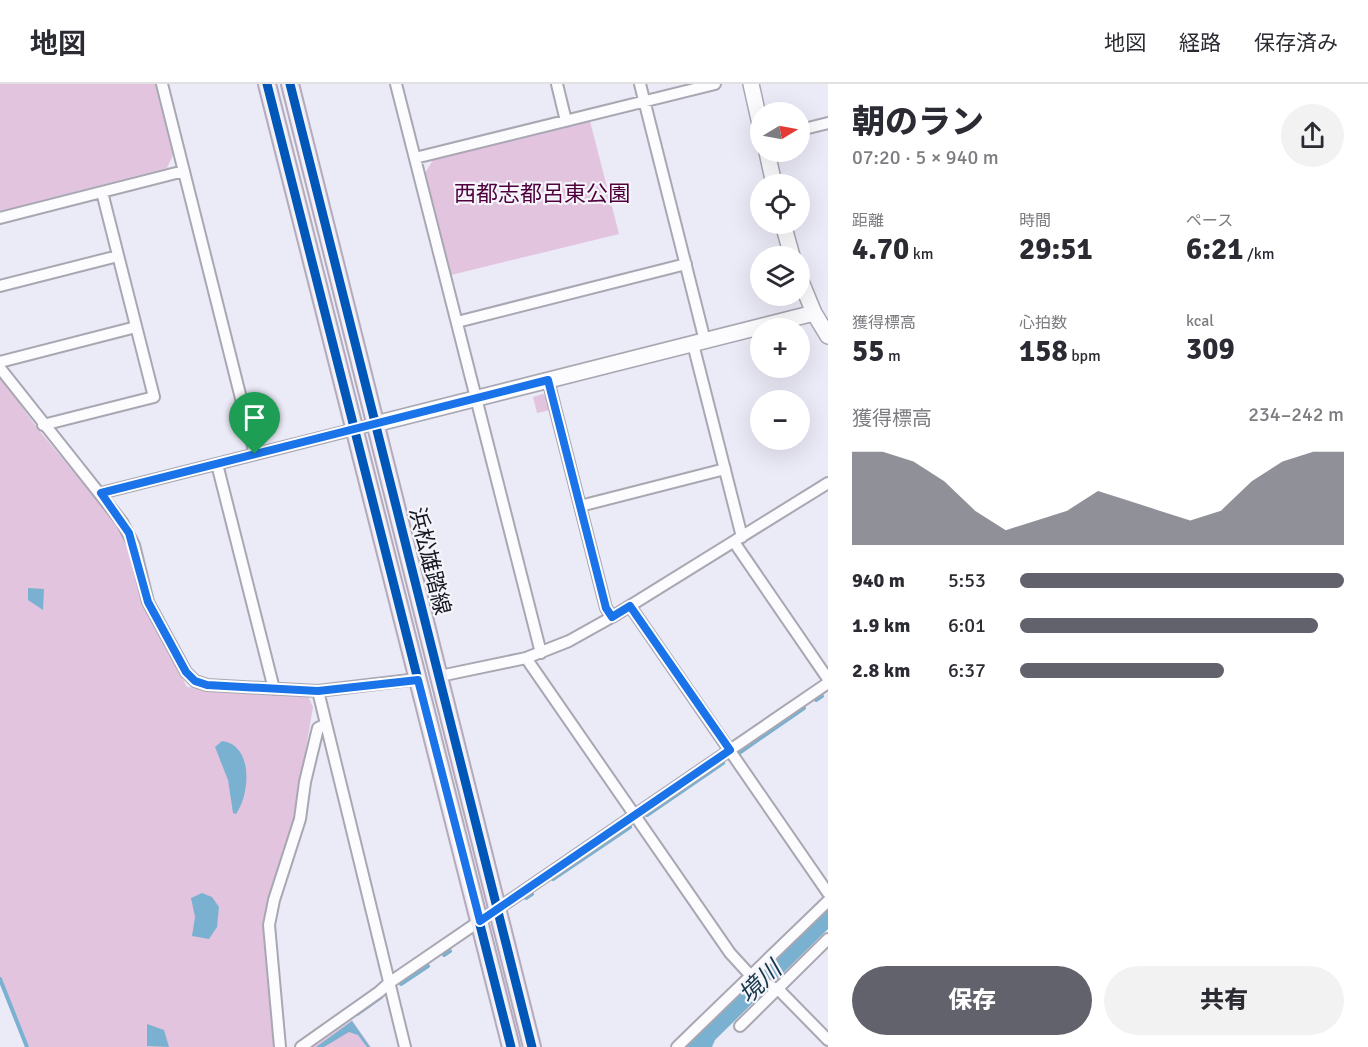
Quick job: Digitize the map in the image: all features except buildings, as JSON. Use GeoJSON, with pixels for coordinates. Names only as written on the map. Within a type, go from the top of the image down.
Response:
{"type":"FeatureCollection","features":[{"type":"Feature","properties":{"kind":"main road","name":"浜松雄踏線"},"geometry":{"type":"LineString","coordinates":[[267,84],[511,1047]]}},
{"type":"Feature","properties":{"kind":"main road","name":"浜松雄踏線"},"geometry":{"type":"LineString","coordinates":[[290,84],[499,908],[532,1047]]}},
{"type":"Feature","properties":{"kind":"street"},"geometry":{"type":"LineString","coordinates":[[162,84],[255,454]]}},
{"type":"Feature","properties":{"kind":"street"},"geometry":{"type":"LineString","coordinates":[[396,84],[541,653]]}},
{"type":"Feature","properties":{"kind":"street"},"geometry":{"type":"LineString","coordinates":[[557,84],[566,121]]}},
{"type":"Feature","properties":{"kind":"street"},"geometry":{"type":"LineString","coordinates":[[301,1047],[379,993],[389,982],[828,681],[738,539],[686,264],[640,84]]}},
{"type":"Feature","properties":{"kind":"street"},"geometry":{"type":"LineString","coordinates":[[415,158],[715,84]]}},
{"type":"Feature","properties":{"kind":"street"},"geometry":{"type":"LineString","coordinates":[[751,84],[755,102]]}},
{"type":"Feature","properties":{"kind":"street"},"geometry":{"type":"LineString","coordinates":[[810,128],[828,123]]}},
{"type":"Feature","properties":{"kind":"street"},"geometry":{"type":"LineString","coordinates":[[0,218],[184,171]]}},
{"type":"Feature","properties":{"kind":"street"},"geometry":{"type":"LineString","coordinates":[[43,425],[154,397],[102,192]]}},
{"type":"Feature","properties":{"kind":"street"},"geometry":{"type":"LineString","coordinates":[[0,286],[118,256]]}},
{"type":"Feature","properties":{"kind":"street"},"geometry":{"type":"LineString","coordinates":[[457,322],[686,264]]}},
{"type":"Feature","properties":{"kind":"street"},"geometry":{"type":"LineString","coordinates":[[810,303],[828,336]]}},
{"type":"Feature","properties":{"kind":"street"},"geometry":{"type":"LineString","coordinates":[[101,493],[814,313]]}},
{"type":"Feature","properties":{"kind":"street"},"geometry":{"type":"LineString","coordinates":[[0,362],[136,327]]}},
{"type":"Feature","properties":{"kind":"street"},"geometry":{"type":"LineString","coordinates":[[0,368],[43,425],[101,493],[129,533],[148,602],[190,677],[201,684],[318,691],[418,680]]}},
{"type":"Feature","properties":{"kind":"street"},"geometry":{"type":"LineString","coordinates":[[548,380],[606,608],[612,617]]}},
{"type":"Feature","properties":{"kind":"street"},"geometry":{"type":"LineString","coordinates":[[217,464],[274,688]]}},
{"type":"Feature","properties":{"kind":"street"},"geometry":{"type":"LineString","coordinates":[[580,506],[725,469]]}},
{"type":"Feature","properties":{"kind":"street"},"geometry":{"type":"LineString","coordinates":[[440,676],[541,653],[612,617],[828,483]]}},
{"type":"Feature","properties":{"kind":"street"},"geometry":{"type":"LineString","coordinates":[[630,606],[828,892]]}},
{"type":"Feature","properties":{"kind":"street"},"geometry":{"type":"LineString","coordinates":[[526,657],[730,953],[752,976],[775,988],[828,1040]]}},
{"type":"Feature","properties":{"kind":"street"},"geometry":{"type":"LineString","coordinates":[[318,691],[405,1047]]}},
{"type":"Feature","properties":{"kind":"street"},"geometry":{"type":"LineString","coordinates":[[280,1047],[277,999],[268,938],[270,913],[293,844],[318,728],[326,724]]}},
{"type":"Feature","properties":{"kind":"street"},"geometry":{"type":"LineString","coordinates":[[677,1047],[828,901]]}},
{"type":"Feature","properties":{"kind":"street"},"geometry":{"type":"LineString","coordinates":[[740,1026],[775,988],[828,939]]}},
{"type":"Feature","properties":{"kind":"green space"},"geometry":{"type":"Polygon","coordinates":[[[0,84],[155,84],[173,155],[167,168],[0,211],[0,84]]]}},
{"type":"Feature","properties":{"kind":"green space","name":"西都志都呂東公園"},"geometry":{"type":"Polygon","coordinates":[[[590,121],[619,234],[451,275],[425,173],[433,160],[590,121]]]}},
{"type":"Feature","properties":{"kind":"green space"},"geometry":{"type":"Polygon","coordinates":[[[0,377],[38,429],[117,525],[128,547],[143,604],[187,687],[307,694],[313,707],[294,818],[268,899],[263,925],[274,1047],[29,1047],[0,977],[0,377]]]}},
{"type":"Feature","properties":{"kind":"green space"},"geometry":{"type":"Polygon","coordinates":[[[543,394],[546,396],[550,410],[537,413],[533,397],[543,394]]]}},
{"type":"Feature","properties":{"kind":"green space"},"geometry":{"type":"Polygon","coordinates":[[[352,1020],[371,1047],[313,1047],[352,1020]]]}},
{"type":"Feature","properties":{"kind":"water"},"geometry":{"type":"Polygon","coordinates":[[[28,588],[44,589],[43,610],[28,600],[28,588]]]}},
{"type":"Feature","properties":{"kind":"water"},"geometry":{"type":"Polygon","coordinates":[[[222,741],[240,751],[244,761],[246,784],[241,806],[236,814],[233,813],[228,780],[215,747],[222,741]]]}},
{"type":"Feature","properties":{"kind":"water"},"geometry":{"type":"Polygon","coordinates":[[[202,893],[212,897],[219,907],[217,927],[209,939],[192,936],[195,917],[191,898],[202,893]]]}},
{"type":"Feature","properties":{"kind":"water","name":"境川"},"geometry":{"type":"Polygon","coordinates":[[[828,907],[828,929],[715,1040],[712,1047],[686,1047],[828,907]]]}},
{"type":"Feature","properties":{"kind":"water"},"geometry":{"type":"Polygon","coordinates":[[[352,1021],[370,1047],[367,1047],[358,1035],[349,1032],[324,1047],[316,1047],[352,1021]]]}},
{"type":"Feature","properties":{"kind":"water"},"geometry":{"type":"Polygon","coordinates":[[[147,1024],[164,1030],[169,1047],[147,1046],[147,1024]]]}},
{"type":"Feature","properties":{"kind":"waterway"},"geometry":{"type":"LineString","coordinates":[[816,700],[822,696]]}},
{"type":"Feature","properties":{"kind":"waterway"},"geometry":{"type":"LineString","coordinates":[[739,753],[804,708]]}},
{"type":"Feature","properties":{"kind":"waterway"},"geometry":{"type":"LineString","coordinates":[[647,815],[723,763]]}},
{"type":"Feature","properties":{"kind":"waterway"},"geometry":{"type":"LineString","coordinates":[[553,879],[630,827]]}},
{"type":"Feature","properties":{"kind":"waterway"},"geometry":{"type":"LineString","coordinates":[[526,898],[532,894]]}},
{"type":"Feature","properties":{"kind":"waterway"},"geometry":{"type":"LineString","coordinates":[[444,955],[450,951]]}},
{"type":"Feature","properties":{"kind":"waterway"},"geometry":{"type":"LineString","coordinates":[[401,984],[428,966]]}},
{"type":"Feature","properties":{"kind":"waterway"},"geometry":{"type":"LineString","coordinates":[[0,979],[27,1047]]}},
{"type":"Feature","properties":{"kind":"waterway"},"geometry":{"type":"LineString","coordinates":[[357,1014],[381,997]]}},
{"type":"Feature","properties":{"kind":"cycle path"},"geometry":{"type":"LineString","coordinates":[[267,84],[511,1047]]}},
{"type":"Feature","properties":{"kind":"cycle path"},"geometry":{"type":"LineString","coordinates":[[290,84],[532,1047]]}},
{"type":"Feature","properties":{"kind":"route"},"geometry":{"type":"LineString","coordinates":[[548,380],[606,608],[612,617],[630,606],[730,750],[480,921],[418,680],[318,691],[201,684],[186,672],[152,611],[129,533],[101,493],[255,454],[548,380]]}}]}
